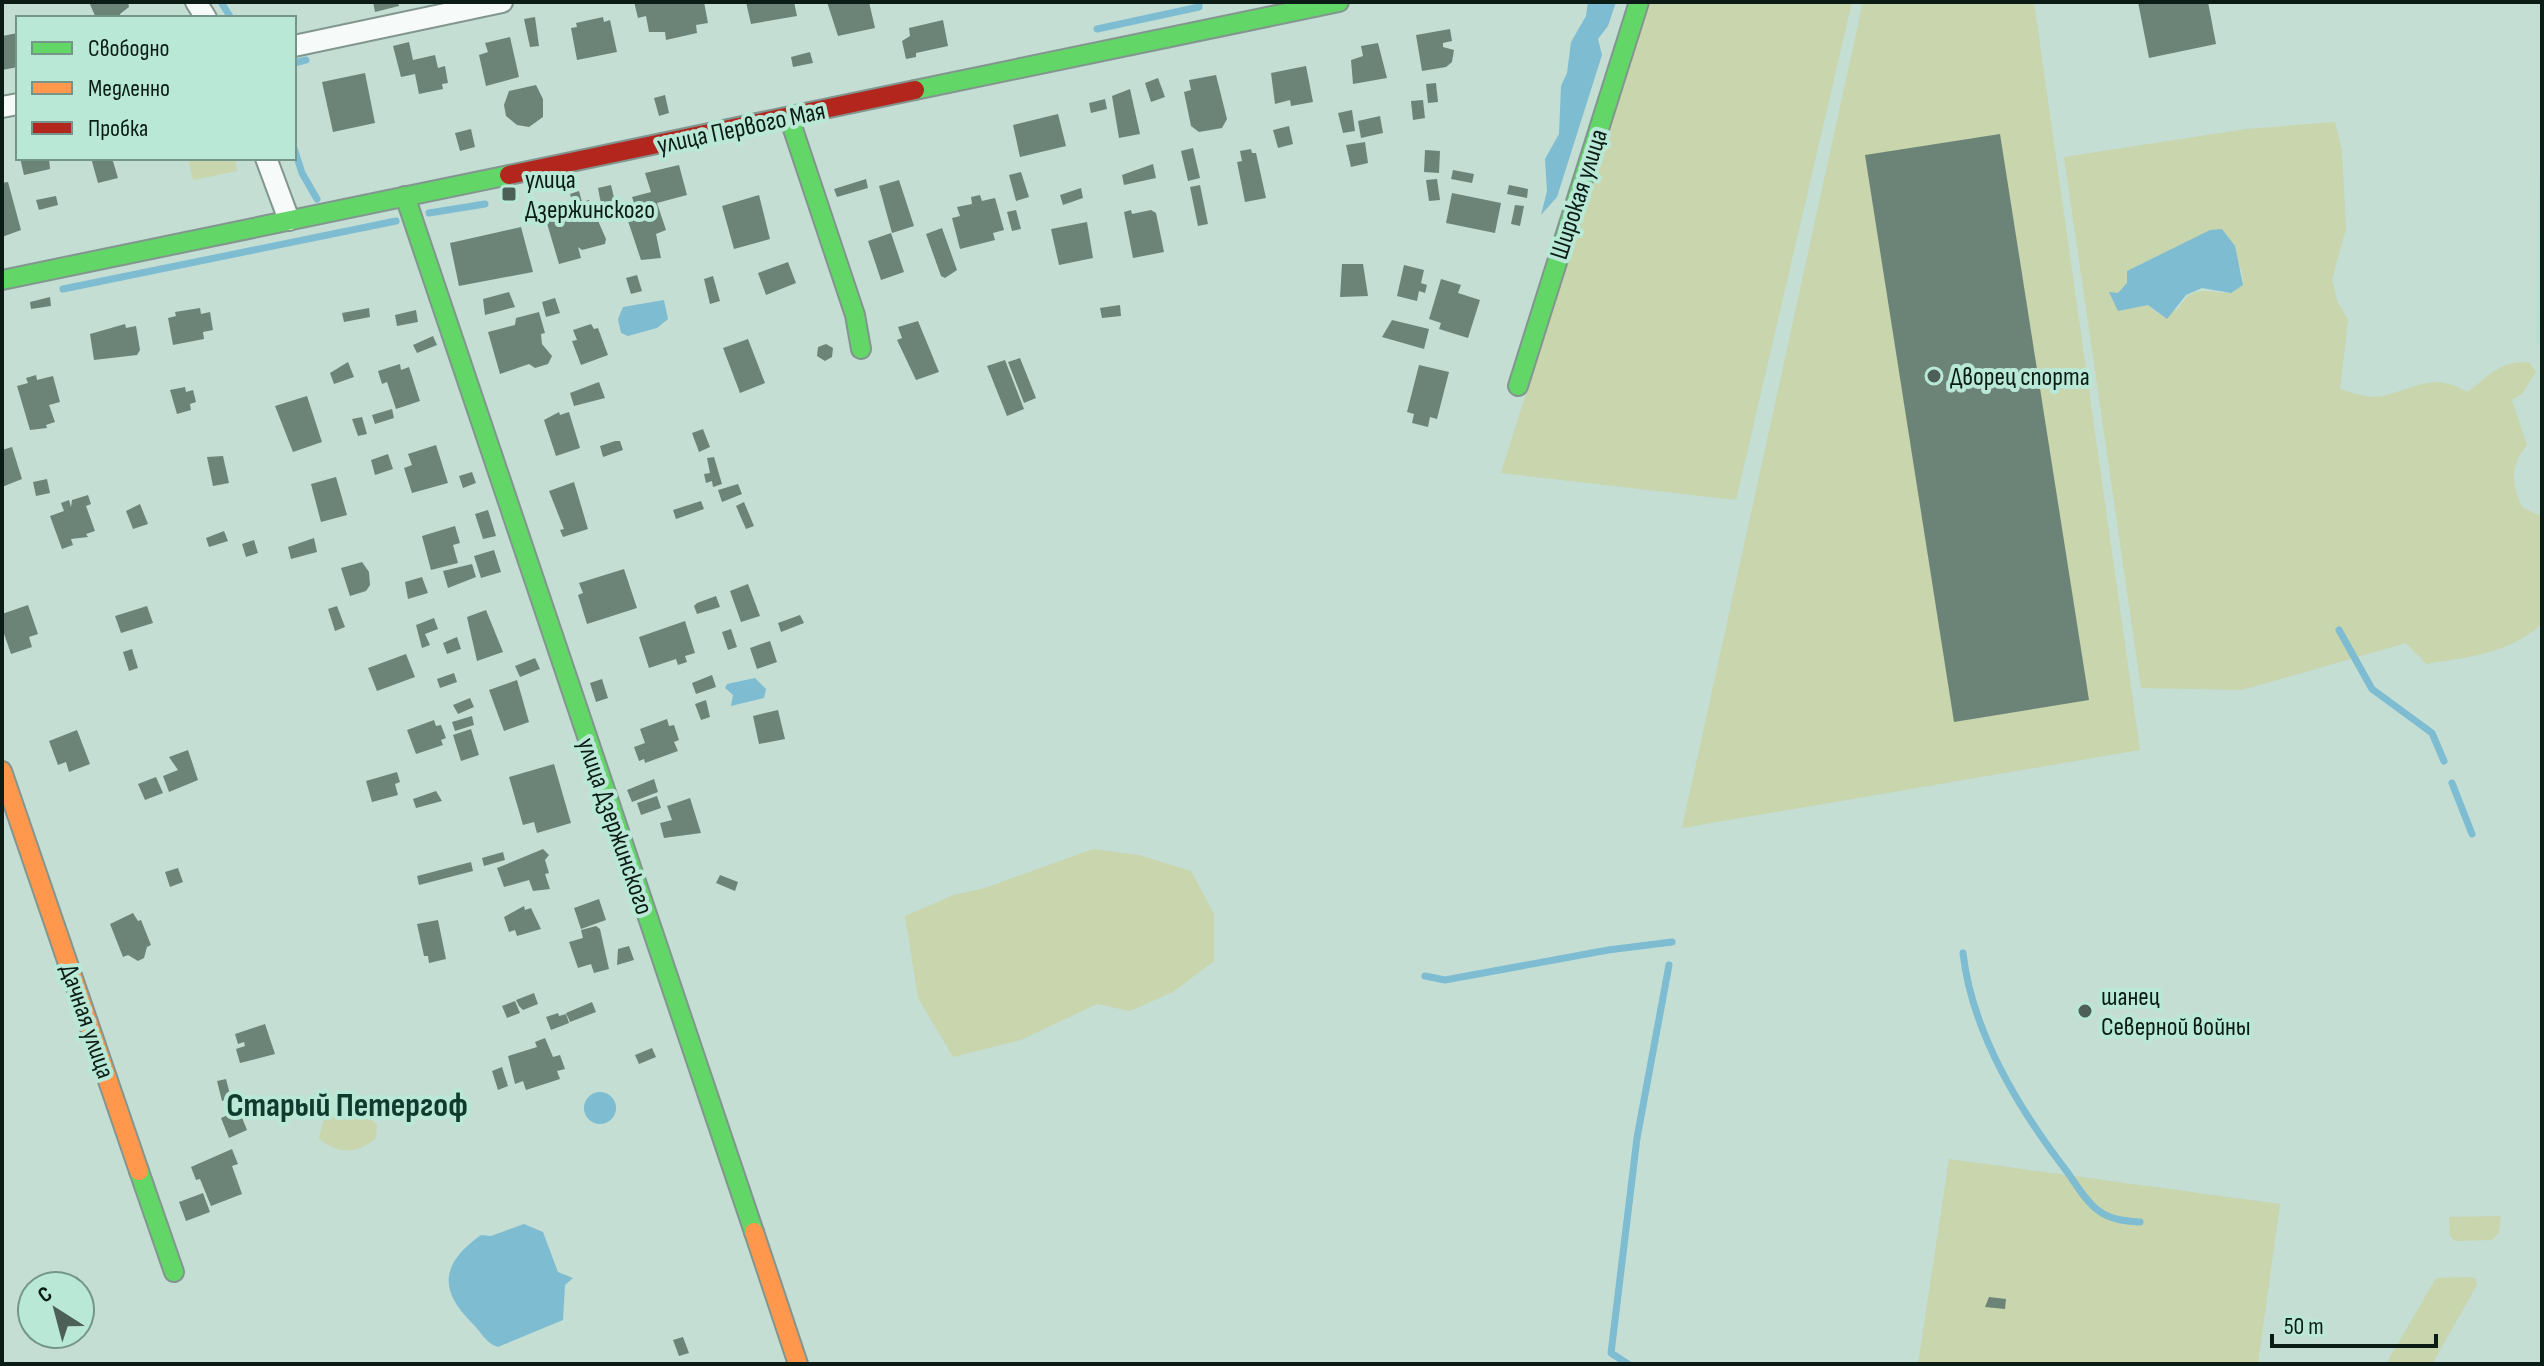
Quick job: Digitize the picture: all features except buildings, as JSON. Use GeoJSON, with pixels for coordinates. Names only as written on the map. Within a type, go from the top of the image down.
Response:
{"type":"FeatureCollection","features":[{"type":"Feature","properties":{"kind":"street"},"geometry":{"type":"LineString","coordinates":[[296,46],[502,2]]}},
{"type":"Feature","properties":{"kind":"street","name":"улица Первого Мая"},"geometry":{"type":"LineString","coordinates":[[2,280],[1339,2]]}},
{"type":"Feature","properties":{"kind":"street","name":"Широкая улица"},"geometry":{"type":"LineString","coordinates":[[1518,386],[1639,2]]}},
{"type":"Feature","properties":{"kind":"street"},"geometry":{"type":"LineString","coordinates":[[789,117],[855,315],[861,349]]}},
{"type":"Feature","properties":{"kind":"street"},"geometry":{"type":"LineString","coordinates":[[267,160],[289,220]]}},
{"type":"Feature","properties":{"kind":"street","name":"улица Дзержинского"},"geometry":{"type":"LineString","coordinates":[[405,196],[798,1364]]}},
{"type":"Feature","properties":{"kind":"street","name":"Дачная улица"},"geometry":{"type":"LineString","coordinates":[[2,771],[174,1272]]}},
{"type":"Feature","properties":{"kind":"shaded area"},"geometry":{"type":"Polygon","coordinates":[[[1649,2],[1852,2],[1736,500],[1501,473],[1649,2]]]}},
{"type":"Feature","properties":{"kind":"shaded area","name":"Дворец спорта"},"geometry":{"type":"Polygon","coordinates":[[[1863,2],[2034,2],[2140,750],[1682,828],[1863,2]]]}},
{"type":"Feature","properties":{"kind":"shaded area"},"geometry":{"type":"Polygon","coordinates":[[[2542,98],[2542,345],[2536,344],[2542,98]]]}},
{"type":"Feature","properties":{"kind":"shaded area"},"geometry":{"type":"Polygon","coordinates":[[[2335,122],[2342,151],[2346,229],[2332,279],[2337,301],[2348,320],[2340,389],[2378,397],[2434,382],[2467,392],[2509,364],[2529,362],[2536,372],[2522,394],[2512,400],[2527,445],[2515,467],[2516,489],[2522,507],[2542,520],[2542,624],[2515,642],[2487,653],[2426,664],[2406,643],[2242,690],[2141,688],[2064,157],[2246,129],[2335,122]],[[2211,230],[2128,271],[2127,283],[2118,294],[2110,292],[2129,307],[2148,305],[2159,314],[2178,309],[2189,296],[2201,291],[2231,293],[2243,285],[2242,270],[2211,230]]]}},
{"type":"Feature","properties":{"kind":"shaded area"},"geometry":{"type":"Polygon","coordinates":[[[188,160],[235,160],[237,171],[193,180],[188,160]]]}},
{"type":"Feature","properties":{"kind":"shaded area"},"geometry":{"type":"Polygon","coordinates":[[[1093,849],[1139,855],[1191,871],[1214,914],[1214,961],[1173,992],[1130,1011],[1097,1004],[1021,1040],[953,1057],[918,998],[905,916],[954,895],[985,888],[1093,849]]]}},
{"type":"Feature","properties":{"kind":"shaded area"},"geometry":{"type":"Polygon","coordinates":[[[347,1110],[364,1113],[377,1125],[376,1138],[355,1150],[340,1150],[319,1138],[325,1115],[347,1110]]]}},
{"type":"Feature","properties":{"kind":"shaded area"},"geometry":{"type":"Polygon","coordinates":[[[1949,1159],[2280,1204],[2258,1364],[1918,1364],[1949,1159]]]}},
{"type":"Feature","properties":{"kind":"shaded area"},"geometry":{"type":"Polygon","coordinates":[[[2501,1216],[2499,1233],[2492,1240],[2455,1241],[2450,1236],[2449,1217],[2501,1216]]]}},
{"type":"Feature","properties":{"kind":"shaded area"},"geometry":{"type":"Polygon","coordinates":[[[2436,1278],[2476,1279],[2477,1285],[2432,1364],[2386,1364],[2436,1278]]]}},
{"type":"Feature","properties":{"kind":"water"},"geometry":{"type":"Polygon","coordinates":[[[1588,2],[1616,2],[1608,26],[1598,39],[1602,55],[1557,197],[1541,215],[1547,191],[1545,159],[1559,134],[1561,86],[1567,73],[1571,42],[1586,16],[1588,2]]]}},
{"type":"Feature","properties":{"kind":"water"},"geometry":{"type":"Polygon","coordinates":[[[2222,229],[2235,246],[2243,285],[2231,293],[2202,288],[2186,295],[2167,319],[2148,305],[2118,311],[2109,292],[2118,293],[2127,283],[2127,271],[2210,230],[2222,229]]]}},
{"type":"Feature","properties":{"kind":"water"},"geometry":{"type":"Polygon","coordinates":[[[664,300],[668,319],[657,328],[628,336],[621,333],[618,319],[623,307],[664,300]]]}},
{"type":"Feature","properties":{"kind":"water"},"geometry":{"type":"Polygon","coordinates":[[[755,678],[766,689],[764,698],[731,706],[733,695],[725,688],[727,684],[755,678]]]}},
{"type":"Feature","properties":{"kind":"water"},"geometry":{"type":"Polygon","coordinates":[[[600,1092],[611,1097],[616,1108],[611,1119],[600,1124],[589,1119],[584,1108],[589,1097],[600,1092]]]}},
{"type":"Feature","properties":{"kind":"water"},"geometry":{"type":"Polygon","coordinates":[[[524,1224],[543,1232],[558,1272],[573,1278],[565,1285],[563,1320],[498,1347],[486,1340],[460,1310],[449,1287],[449,1276],[459,1255],[481,1235],[491,1236],[524,1224]]]}},
{"type":"Feature","properties":{"kind":"waterway"},"geometry":{"type":"LineString","coordinates":[[221,2],[230,16]]}},
{"type":"Feature","properties":{"kind":"waterway"},"geometry":{"type":"LineString","coordinates":[[1097,29],[1199,7],[1198,2]]}},
{"type":"Feature","properties":{"kind":"waterway"},"geometry":{"type":"LineString","coordinates":[[296,62],[306,60]]}},
{"type":"Feature","properties":{"kind":"waterway"},"geometry":{"type":"LineString","coordinates":[[296,154],[302,173],[317,199]]}},
{"type":"Feature","properties":{"kind":"waterway"},"geometry":{"type":"LineString","coordinates":[[429,213],[485,204]]}},
{"type":"Feature","properties":{"kind":"waterway"},"geometry":{"type":"LineString","coordinates":[[63,289],[396,221]]}},
{"type":"Feature","properties":{"kind":"waterway"},"geometry":{"type":"LineString","coordinates":[[2339,630],[2372,689],[2432,733],[2444,761]]}},
{"type":"Feature","properties":{"kind":"waterway"},"geometry":{"type":"LineString","coordinates":[[2452,783],[2472,834]]}},
{"type":"Feature","properties":{"kind":"waterway"},"geometry":{"type":"LineString","coordinates":[[1425,976],[1445,980],[1608,950],[1672,942]]}},
{"type":"Feature","properties":{"kind":"waterway"},"geometry":{"type":"LineString","coordinates":[[1963,953],[1976,1012],[2001,1070],[2033,1124],[2095,1208],[2114,1218],[2140,1222]]}},
{"type":"Feature","properties":{"kind":"waterway"},"geometry":{"type":"LineString","coordinates":[[1628,1364],[1611,1353],[1637,1138],[1669,965]]}},
{"type":"Feature","properties":{"kind":"traffic: fast"},"geometry":{"type":"LineString","coordinates":[[915,90],[1339,2]]}},
{"type":"Feature","properties":{"kind":"traffic: fast"},"geometry":{"type":"LineString","coordinates":[[1518,386],[1639,2]]}},
{"type":"Feature","properties":{"kind":"traffic: fast"},"geometry":{"type":"LineString","coordinates":[[789,117],[855,315],[861,349]]}},
{"type":"Feature","properties":{"kind":"traffic: fast"},"geometry":{"type":"LineString","coordinates":[[2,280],[509,175]]}},
{"type":"Feature","properties":{"kind":"traffic: fast"},"geometry":{"type":"LineString","coordinates":[[405,196],[754,1232]]}},
{"type":"Feature","properties":{"kind":"traffic: fast"},"geometry":{"type":"LineString","coordinates":[[139,1171],[174,1272]]}},
{"type":"Feature","properties":{"kind":"traffic: slow"},"geometry":{"type":"LineString","coordinates":[[2,771],[139,1171]]}},
{"type":"Feature","properties":{"kind":"traffic: slow"},"geometry":{"type":"LineString","coordinates":[[754,1232],[798,1364]]}},
{"type":"Feature","properties":{"kind":"traffic: jam"},"geometry":{"type":"LineString","coordinates":[[509,175],[915,90]]}},
{"type":"Feature","properties":{"kind":"place","name":"улица Дзержинского"},"geometry":{"type":"Point","coordinates":[509,194]}},
{"type":"Feature","properties":{"kind":"place","name":"Дворец спорта"},"geometry":{"type":"Point","coordinates":[1934,376]}},
{"type":"Feature","properties":{"kind":"place","name":"шанец Северной войны"},"geometry":{"type":"Point","coordinates":[2085,1011]}},
{"type":"Feature","properties":{"kind":"district","name":"Старый Петергоф"},"geometry":{"type":"Point","coordinates":[347,1104]}}]}
